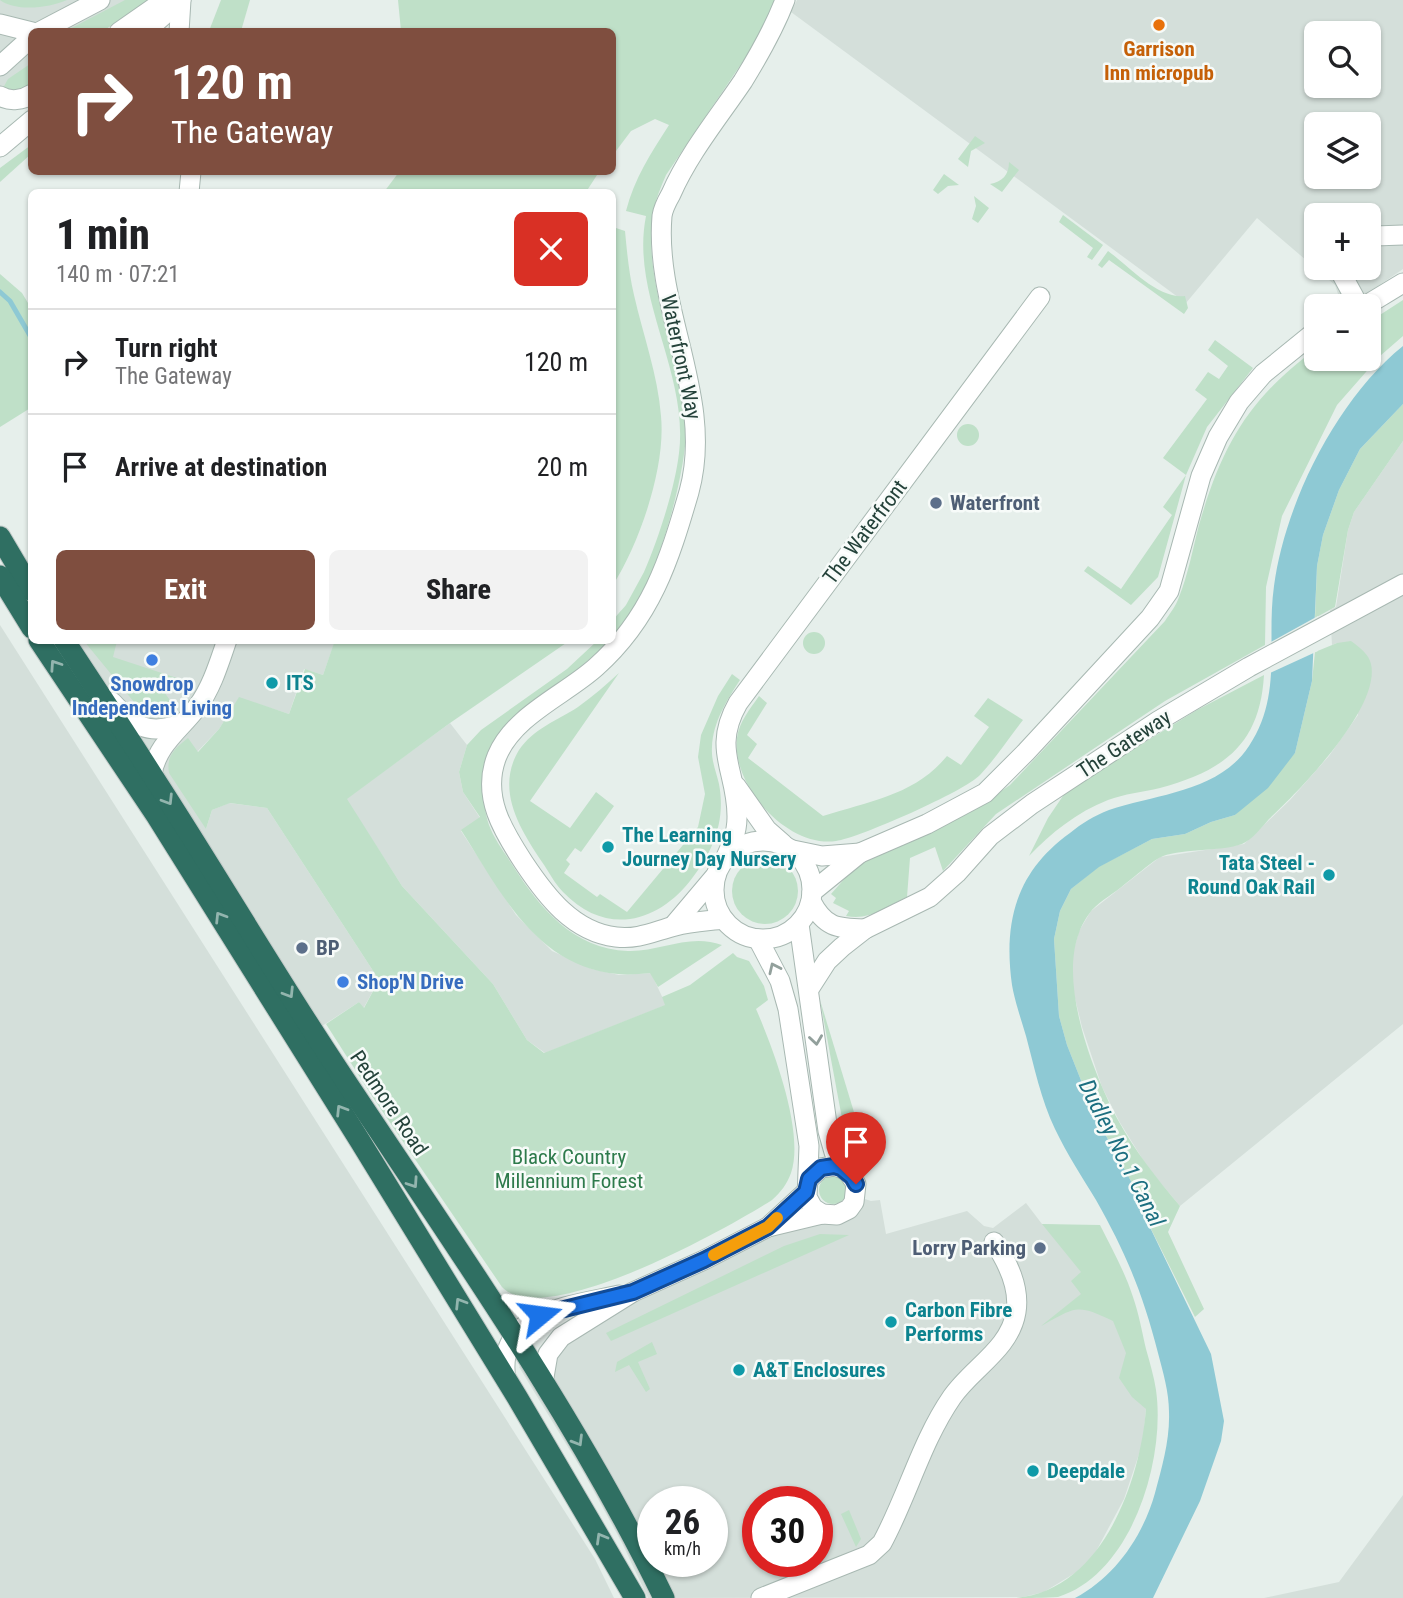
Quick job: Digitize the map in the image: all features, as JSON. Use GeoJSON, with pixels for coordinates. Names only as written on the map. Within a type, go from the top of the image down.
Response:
{"type":"FeatureCollection","features":[{"type":"Feature","properties":{"kind":"highway"},"geometry":{"type":"LineString","coordinates":[[0,537],[28,584]]}},
{"type":"Feature","properties":{"kind":"highway"},"geometry":{"type":"LineString","coordinates":[[0,576],[28,622]]}},
{"type":"Feature","properties":{"kind":"highway","name":"Pedmore Road"},"geometry":{"type":"LineString","coordinates":[[42,644],[242,951],[483,1341],[635,1598]]}},
{"type":"Feature","properties":{"kind":"highway","name":"Pedmore Road"},"geometry":{"type":"LineString","coordinates":[[67,644],[152,774],[330,1058],[498,1310],[514,1345],[543,1383],[594,1466],[664,1598]]}},
{"type":"Feature","properties":{"kind":"street"},"geometry":{"type":"LineString","coordinates":[[47,28],[100,0]]}},
{"type":"Feature","properties":{"kind":"street"},"geometry":{"type":"LineString","coordinates":[[125,28],[165,0]]}},
{"type":"Feature","properties":{"kind":"street"},"geometry":{"type":"LineString","coordinates":[[150,28],[181,0]]}},
{"type":"Feature","properties":{"kind":"street"},"geometry":{"type":"LineString","coordinates":[[179,28],[181,0]]}},
{"type":"Feature","properties":{"kind":"street","name":"Waterfront Way"},"geometry":{"type":"LineString","coordinates":[[723,919],[673,926],[643,936],[618,937],[600,933],[578,922],[546,895],[502,830],[494,803],[492,775],[497,757],[507,738],[522,723],[597,666],[621,642],[643,612],[662,577],[689,493],[697,433],[663,268],[662,213],[682,168],[744,79],[775,28],[785,0]]}},
{"type":"Feature","properties":{"kind":"street"},"geometry":{"type":"LineString","coordinates":[[0,24],[28,34]]}},
{"type":"Feature","properties":{"kind":"street"},"geometry":{"type":"LineString","coordinates":[[0,65],[28,39]]}},
{"type":"Feature","properties":{"kind":"street"},"geometry":{"type":"LineString","coordinates":[[0,96],[5,99],[28,96]]}},
{"type":"Feature","properties":{"kind":"street"},"geometry":{"type":"LineString","coordinates":[[0,140],[28,128]]}},
{"type":"Feature","properties":{"kind":"street"},"geometry":{"type":"LineString","coordinates":[[0,147],[28,129]]}},
{"type":"Feature","properties":{"kind":"street"},"geometry":{"type":"LineString","coordinates":[[0,159],[28,129]]}},
{"type":"Feature","properties":{"kind":"street"},"geometry":{"type":"LineString","coordinates":[[1381,236],[1403,235]]}},
{"type":"Feature","properties":{"kind":"street"},"geometry":{"type":"LineString","coordinates":[[1381,296],[1403,283]]}},
{"type":"Feature","properties":{"kind":"street","name":"The Waterfront"},"geometry":{"type":"LineString","coordinates":[[721,867],[736,833],[737,815],[725,736],[729,719],[738,703],[1040,297]]}},
{"type":"Feature","properties":{"kind":"street"},"geometry":{"type":"LineString","coordinates":[[721,867],[715,898],[723,919],[739,932],[758,939],[780,936],[799,924],[812,896],[860,853],[927,824],[985,793],[1150,618],[1169,591],[1201,476],[1238,402],[1263,374],[1304,341]]}},
{"type":"Feature","properties":{"kind":"street","name":"The Gateway"},"geometry":{"type":"LineString","coordinates":[[809,989],[827,961],[865,929],[930,897],[957,873],[990,836],[1032,804],[1158,721],[1249,667],[1403,584]]}},
{"type":"Feature","properties":{"kind":"street"},"geometry":{"type":"LineString","coordinates":[[152,774],[161,748],[206,693],[225,644]]}},
{"type":"Feature","properties":{"kind":"street"},"geometry":{"type":"LineString","coordinates":[[86,675],[126,718],[143,728],[162,731],[180,724]]}},
{"type":"Feature","properties":{"kind":"street","name":"The Waterfront"},"geometry":{"type":"LineString","coordinates":[[731,779],[767,830],[789,848]]}},
{"type":"Feature","properties":{"kind":"street"},"geometry":{"type":"LineString","coordinates":[[673,926],[721,867],[743,845],[756,841],[776,842],[822,856],[860,853]]}},
{"type":"Feature","properties":{"kind":"street"},"geometry":{"type":"LineString","coordinates":[[789,848],[807,869],[818,915],[831,926],[865,929]]}},
{"type":"Feature","properties":{"kind":"street"},"geometry":{"type":"LineString","coordinates":[[799,924],[828,1131],[841,1168]]}},
{"type":"Feature","properties":{"kind":"street"},"geometry":{"type":"LineString","coordinates":[[758,939],[780,981],[788,1009],[809,1146],[808,1185],[813,1209],[833,1216],[842,1214],[854,1202],[856,1184],[841,1168],[821,1168],[808,1185],[768,1227]]}},
{"type":"Feature","properties":{"kind":"street"},"geometry":{"type":"LineString","coordinates":[[543,1383],[548,1354],[561,1338],[633,1292],[768,1227],[822,1214]]}},
{"type":"Feature","properties":{"kind":"street"},"geometry":{"type":"LineString","coordinates":[[761,1598],[869,1555],[882,1543],[940,1416],[971,1374],[1008,1335],[1016,1313],[1016,1294],[1013,1278],[994,1242]]}},
{"type":"Feature","properties":{"kind":"street"},"geometry":{"type":"LineString","coordinates":[[498,1310],[508,1316],[520,1318],[633,1292]]}},
{"type":"Feature","properties":{"kind":"street"},"geometry":{"type":"LineString","coordinates":[[506,1380],[504,1364],[521,1327],[540,1315]]}},
{"type":"Feature","properties":{"kind":"street"},"geometry":{"type":"LineString","coordinates":[[483,1341],[514,1345],[561,1338]]}},
{"type":"Feature","properties":{"kind":"shaded area"},"geometry":{"type":"Polygon","coordinates":[[[0,0],[139,0],[93,28],[28,28],[28,76],[0,102],[0,0]]]}},
{"type":"Feature","properties":{"kind":"shaded area"},"geometry":{"type":"Polygon","coordinates":[[[797,0],[1403,0],[1403,269],[1367,294],[1338,294],[1335,285],[1329,280],[1381,280],[1381,203],[1304,203],[1304,258],[1257,218],[1186,303],[791,12],[797,0]]]}},
{"type":"Feature","properties":{"kind":"shaded area"},"geometry":{"type":"Polygon","coordinates":[[[1403,441],[1403,1024],[1180,1206],[1148,1168],[1102,1087],[1082,1027],[1071,982],[1072,956],[1079,931],[1091,911],[1160,857],[1244,844],[1290,800],[1329,756],[1358,715],[1337,643],[1332,645],[1330,610],[1336,607],[1348,530],[1354,512],[1403,441]]]}},
{"type":"Feature","properties":{"kind":"shaded area"},"geometry":{"type":"Polygon","coordinates":[[[0,625],[595,1559],[614,1598],[0,1598],[0,625]]]}},
{"type":"Feature","properties":{"kind":"shaded area"},"geometry":{"type":"Polygon","coordinates":[[[53,644],[334,644],[323,675],[304,669],[289,714],[239,698],[219,729],[197,752],[188,739],[206,829],[212,810],[229,803],[267,808],[379,980],[363,1009],[359,1002],[305,1037],[53,644]]]}},
{"type":"Feature","properties":{"kind":"shaded area"},"geometry":{"type":"Polygon","coordinates":[[[450,723],[467,745],[459,772],[463,792],[480,818],[461,831],[516,915],[552,951],[592,969],[619,975],[651,973],[666,1005],[545,1053],[527,1040],[493,984],[402,886],[346,799],[450,723]]]}},
{"type":"Feature","properties":{"kind":"shaded area"},"geometry":{"type":"Polygon","coordinates":[[[856,1196],[871,1201],[880,1200],[886,1234],[967,1211],[984,1226],[993,1228],[1026,1203],[1042,1224],[1077,1226],[1107,1272],[1146,1409],[1143,1442],[1124,1499],[1093,1557],[1080,1570],[1044,1592],[1023,1597],[648,1598],[638,1577],[728,1577],[728,1486],[637,1486],[637,1575],[585,1475],[519,1367],[528,1358],[633,1292],[822,1214],[856,1196]]]}},
{"type":"Feature","properties":{"kind":"shaded area"},"geometry":{"type":"Polygon","coordinates":[[[1403,1495],[1403,1598],[1264,1598],[1339,1582],[1403,1495]]]}},
{"type":"Feature","properties":{"kind":"green space"},"geometry":{"type":"Polygon","coordinates":[[[0,0],[67,0],[33,8],[15,6],[0,0]]]}},
{"type":"Feature","properties":{"kind":"green space"},"geometry":{"type":"Polygon","coordinates":[[[125,0],[151,0],[108,28],[72,28],[125,0]]]}},
{"type":"Feature","properties":{"kind":"green space"},"geometry":{"type":"Polygon","coordinates":[[[221,0],[250,0],[242,28],[210,28],[221,0]]]}},
{"type":"Feature","properties":{"kind":"green space"},"geometry":{"type":"Polygon","coordinates":[[[398,0],[776,0],[754,45],[666,175],[655,206],[651,248],[653,267],[683,398],[686,440],[678,489],[654,568],[635,608],[616,634],[616,618],[644,572],[655,545],[670,498],[679,453],[680,423],[676,393],[646,275],[643,246],[646,216],[626,211],[638,177],[669,125],[655,119],[631,131],[616,151],[616,28],[401,28],[398,0]]]}},
{"type":"Feature","properties":{"kind":"green space"},"geometry":{"type":"Polygon","coordinates":[[[28,65],[28,85],[14,91],[7,90],[3,88],[8,79],[28,65]]]}},
{"type":"Feature","properties":{"kind":"green space"},"geometry":{"type":"Polygon","coordinates":[[[975,136],[985,143],[971,151],[968,167],[958,159],[975,136]]]}},
{"type":"Feature","properties":{"kind":"green space"},"geometry":{"type":"Polygon","coordinates":[[[28,147],[28,157],[0,182],[0,168],[28,147]]]}},
{"type":"Feature","properties":{"kind":"green space"},"geometry":{"type":"Polygon","coordinates":[[[1009,162],[1019,170],[1002,192],[990,184],[1004,177],[1009,162]]]}},
{"type":"Feature","properties":{"kind":"green space"},"geometry":{"type":"Polygon","coordinates":[[[944,174],[959,185],[948,186],[938,194],[933,190],[944,174]]]}},
{"type":"Feature","properties":{"kind":"green space"},"geometry":{"type":"Polygon","coordinates":[[[397,175],[597,175],[588,189],[386,189],[397,175]]]}},
{"type":"Feature","properties":{"kind":"green space"},"geometry":{"type":"Polygon","coordinates":[[[974,196],[989,208],[978,223],[972,219],[976,206],[974,196]]]}},
{"type":"Feature","properties":{"kind":"green space"},"geometry":{"type":"Polygon","coordinates":[[[1063,215],[1103,245],[1092,260],[1087,257],[1093,248],[1059,222],[1063,215]]]}},
{"type":"Feature","properties":{"kind":"green space"},"geometry":{"type":"Polygon","coordinates":[[[616,228],[625,231],[632,287],[657,385],[661,416],[655,481],[633,548],[616,580],[616,228]]]}},
{"type":"Feature","properties":{"kind":"green space"},"geometry":{"type":"Polygon","coordinates":[[[1108,251],[1154,287],[1175,296],[1185,296],[1188,308],[1184,314],[1109,260],[1102,268],[1098,265],[1108,251]]]}},
{"type":"Feature","properties":{"kind":"green space"},"geometry":{"type":"Polygon","coordinates":[[[0,274],[22,293],[28,303],[28,410],[0,427],[0,274]]]}},
{"type":"Feature","properties":{"kind":"green space"},"geometry":{"type":"Polygon","coordinates":[[[1403,300],[1403,336],[1381,355],[1381,314],[1403,300]]]}},
{"type":"Feature","properties":{"kind":"green space"},"geometry":{"type":"Polygon","coordinates":[[[1215,340],[1253,368],[1207,427],[1186,475],[1163,458],[1207,399],[1195,390],[1208,372],[1219,379],[1228,366],[1208,350],[1215,340]]]}},
{"type":"Feature","properties":{"kind":"green space"},"geometry":{"type":"Polygon","coordinates":[[[1304,358],[1304,371],[1367,371],[1337,405],[1282,516],[1266,587],[1265,645],[1165,701],[996,814],[943,871],[935,847],[910,858],[907,897],[870,915],[846,916],[849,911],[833,903],[836,898],[831,894],[854,868],[872,855],[974,810],[1010,785],[1165,621],[1182,589],[1208,496],[1228,447],[1256,405],[1304,358]]]}},
{"type":"Feature","properties":{"kind":"green space"},"geometry":{"type":"Polygon","coordinates":[[[1403,404],[1403,441],[1354,512],[1348,530],[1335,607],[1315,618],[1317,566],[1323,535],[1339,490],[1360,449],[1403,404]]]}},
{"type":"Feature","properties":{"kind":"green space"},"geometry":{"type":"Polygon","coordinates":[[[968,424],[976,427],[979,435],[976,443],[968,446],[960,443],[957,435],[960,427],[968,424]]]}},
{"type":"Feature","properties":{"kind":"green space"},"geometry":{"type":"Polygon","coordinates":[[[1186,475],[1158,577],[1131,605],[1084,571],[1088,566],[1121,589],[1172,515],[1163,507],[1186,475]]]}},
{"type":"Feature","properties":{"kind":"green space"},"geometry":{"type":"Polygon","coordinates":[[[814,632],[822,635],[825,643],[822,651],[814,654],[806,651],[803,643],[806,635],[814,632]]]}},
{"type":"Feature","properties":{"kind":"green space"},"geometry":{"type":"Polygon","coordinates":[[[1351,641],[1370,660],[1371,682],[1351,725],[1317,769],[1246,842],[1223,848],[1167,855],[1150,864],[1092,910],[1080,930],[1074,954],[1076,1003],[1089,1054],[1108,1101],[1132,1143],[1180,1206],[1168,1232],[1204,1309],[1195,1317],[1145,1217],[1142,1201],[1100,1125],[1067,1045],[1059,1016],[1054,939],[1060,911],[1071,889],[1098,867],[1152,839],[1185,834],[1235,815],[1295,753],[1312,681],[1315,652],[1337,643],[1351,641]]]}},
{"type":"Feature","properties":{"kind":"green space"},"geometry":{"type":"Polygon","coordinates":[[[86,644],[116,644],[113,657],[177,678],[164,692],[175,707],[156,715],[143,713],[86,644]]]}},
{"type":"Feature","properties":{"kind":"green space","name":"Black Country Millennium Forest"},"geometry":{"type":"Polygon","coordinates":[[[334,644],[565,644],[450,723],[347,799],[402,886],[493,984],[527,1040],[544,1053],[665,1005],[662,997],[690,985],[733,953],[749,961],[764,986],[768,1000],[756,1009],[785,1090],[794,1136],[791,1173],[788,1181],[772,1200],[678,1251],[594,1286],[556,1296],[524,1297],[502,1287],[326,1024],[359,1002],[364,1008],[379,980],[267,808],[230,803],[212,810],[206,829],[169,773],[170,757],[175,749],[188,738],[198,752],[219,729],[239,697],[289,714],[305,669],[323,675],[334,644]]]}},
{"type":"Feature","properties":{"kind":"green space"},"geometry":{"type":"Polygon","coordinates":[[[594,644],[607,644],[559,686],[483,783],[489,825],[523,882],[547,911],[560,924],[591,943],[628,951],[698,941],[722,945],[658,987],[650,973],[618,974],[589,968],[564,957],[543,941],[506,901],[461,830],[480,817],[463,792],[459,772],[467,745],[481,730],[567,669],[594,644]]]}},
{"type":"Feature","properties":{"kind":"green space"},"geometry":{"type":"Polygon","coordinates":[[[619,673],[530,801],[570,828],[596,792],[614,806],[581,852],[575,848],[566,860],[570,864],[564,873],[597,897],[600,894],[627,912],[698,827],[705,794],[698,757],[701,735],[718,696],[732,674],[740,680],[722,712],[713,738],[712,756],[719,784],[721,811],[711,847],[698,870],[676,896],[645,915],[629,919],[595,915],[563,892],[519,823],[513,809],[509,780],[512,765],[525,743],[578,707],[619,673]]]}},
{"type":"Feature","properties":{"kind":"green space"},"geometry":{"type":"Polygon","coordinates":[[[1264,675],[1255,720],[1246,737],[1220,763],[1182,781],[1120,796],[1097,805],[1065,824],[1029,856],[1048,818],[1067,790],[1197,710],[1264,675]]]}},
{"type":"Feature","properties":{"kind":"green space"},"geometry":{"type":"Polygon","coordinates":[[[759,696],[767,703],[747,735],[757,744],[748,758],[823,816],[906,788],[921,780],[947,756],[961,765],[989,727],[974,716],[988,698],[1023,720],[980,775],[954,792],[866,832],[836,841],[817,841],[782,824],[766,810],[743,775],[738,756],[738,732],[759,696]]]}},
{"type":"Feature","properties":{"kind":"green space"},"geometry":{"type":"Polygon","coordinates":[[[765,858],[778,861],[788,868],[795,878],[798,891],[795,904],[788,914],[778,921],[765,924],[752,921],[742,914],[735,904],[732,891],[735,878],[742,868],[752,861],[765,858]]]}},
{"type":"Feature","properties":{"kind":"green space"},"geometry":{"type":"Polygon","coordinates":[[[820,1000],[870,1165],[866,1164],[846,1140],[820,1000]]]}},
{"type":"Feature","properties":{"kind":"green space"},"geometry":{"type":"Polygon","coordinates":[[[833,1176],[843,1180],[847,1190],[843,1200],[833,1204],[823,1200],[819,1190],[823,1180],[833,1176]]]}},
{"type":"Feature","properties":{"kind":"green space"},"geometry":{"type":"Polygon","coordinates":[[[1042,1224],[1100,1225],[1135,1303],[1155,1385],[1158,1418],[1149,1480],[1124,1540],[1106,1565],[1084,1584],[1058,1597],[1015,1598],[1045,1591],[1071,1576],[1093,1554],[1111,1528],[1125,1499],[1142,1438],[1146,1409],[1132,1397],[1119,1378],[1126,1353],[1113,1321],[1091,1312],[1076,1310],[1041,1326],[1081,1294],[1071,1281],[1081,1272],[1042,1224]]]}},
{"type":"Feature","properties":{"kind":"green space"},"geometry":{"type":"Polygon","coordinates":[[[820,1234],[849,1235],[611,1341],[606,1333],[784,1246],[820,1234]]]}},
{"type":"Feature","properties":{"kind":"green space"},"geometry":{"type":"Polygon","coordinates":[[[652,1342],[657,1354],[638,1362],[650,1389],[646,1392],[629,1365],[615,1372],[617,1362],[652,1342]]]}},
{"type":"Feature","properties":{"kind":"green space"},"geometry":{"type":"Polygon","coordinates":[[[849,1510],[861,1539],[856,1547],[841,1514],[849,1510]]]}},
{"type":"Feature","properties":{"kind":"water"},"geometry":{"type":"Polygon","coordinates":[[[1403,346],[1403,404],[1360,449],[1339,490],[1323,535],[1317,566],[1312,681],[1295,753],[1268,788],[1235,815],[1185,834],[1152,839],[1099,867],[1071,889],[1060,911],[1054,939],[1059,1016],[1067,1045],[1100,1125],[1142,1201],[1145,1217],[1211,1354],[1224,1421],[1221,1441],[1200,1501],[1153,1598],[1075,1598],[1103,1579],[1115,1567],[1143,1525],[1155,1493],[1165,1453],[1169,1405],[1152,1332],[1133,1274],[1107,1219],[1060,1138],[1042,1095],[1012,985],[1012,919],[1026,881],[1037,864],[1079,826],[1109,810],[1204,782],[1236,761],[1249,746],[1260,727],[1270,688],[1274,586],[1290,521],[1302,488],[1336,423],[1376,371],[1381,371],[1381,366],[1403,346]]]}},
{"type":"Feature","properties":{"kind":"pier"},"geometry":{"type":"Polygon","coordinates":[[[1318,616],[1318,651],[1268,674],[1269,643],[1318,616]]]}},
{"type":"Feature","properties":{"kind":"waterway"},"geometry":{"type":"LineString","coordinates":[[0,292],[10,301],[28,332]]}},
{"type":"Feature","properties":{"kind":"slow traffic"},"geometry":{"type":"LineString","coordinates":[[714,1255],[768,1227],[777,1218]]}},
{"type":"Feature","properties":{"kind":"place","name":"Garrison Inn micropub"},"geometry":{"type":"Point","coordinates":[1159,25]}},
{"type":"Feature","properties":{"kind":"place","name":"Waterfront"},"geometry":{"type":"Point","coordinates":[936,503]}},
{"type":"Feature","properties":{"kind":"place","name":"Snowdrop Independent Living"},"geometry":{"type":"Point","coordinates":[152,660]}},
{"type":"Feature","properties":{"kind":"place","name":"ITS"},"geometry":{"type":"Point","coordinates":[272,683]}},
{"type":"Feature","properties":{"kind":"place","name":"The Learning Journey Day Nursery"},"geometry":{"type":"Point","coordinates":[608,847]}},
{"type":"Feature","properties":{"kind":"place","name":"Tata Steel - Round Oak Rail"},"geometry":{"type":"Point","coordinates":[1329,875]}},
{"type":"Feature","properties":{"kind":"place","name":"BP"},"geometry":{"type":"Point","coordinates":[302,948]}},
{"type":"Feature","properties":{"kind":"place","name":"Shop'N Drive"},"geometry":{"type":"Point","coordinates":[343,982]}},
{"type":"Feature","properties":{"kind":"place","name":"Lorry Parking"},"geometry":{"type":"Point","coordinates":[1040,1248]}},
{"type":"Feature","properties":{"kind":"place","name":"Carbon Fibre Performs"},"geometry":{"type":"Point","coordinates":[891,1322]}},
{"type":"Feature","properties":{"kind":"place","name":"A&T Enclosures"},"geometry":{"type":"Point","coordinates":[739,1370]}},
{"type":"Feature","properties":{"kind":"place","name":"Deepdale"},"geometry":{"type":"Point","coordinates":[1033,1471]}},
{"type":"Feature","properties":{"kind":"route"},"geometry":{"type":"LineString","coordinates":[[540,1315],[633,1292],[768,1227],[806,1192],[809,1179],[821,1168],[841,1168],[848,1172],[856,1184]]}},
{"type":"Feature","properties":{"kind":"water label","name":"Dudley No.1 Canal"},"geometry":{"type":"Point","coordinates":[1122,1153]}}]}
